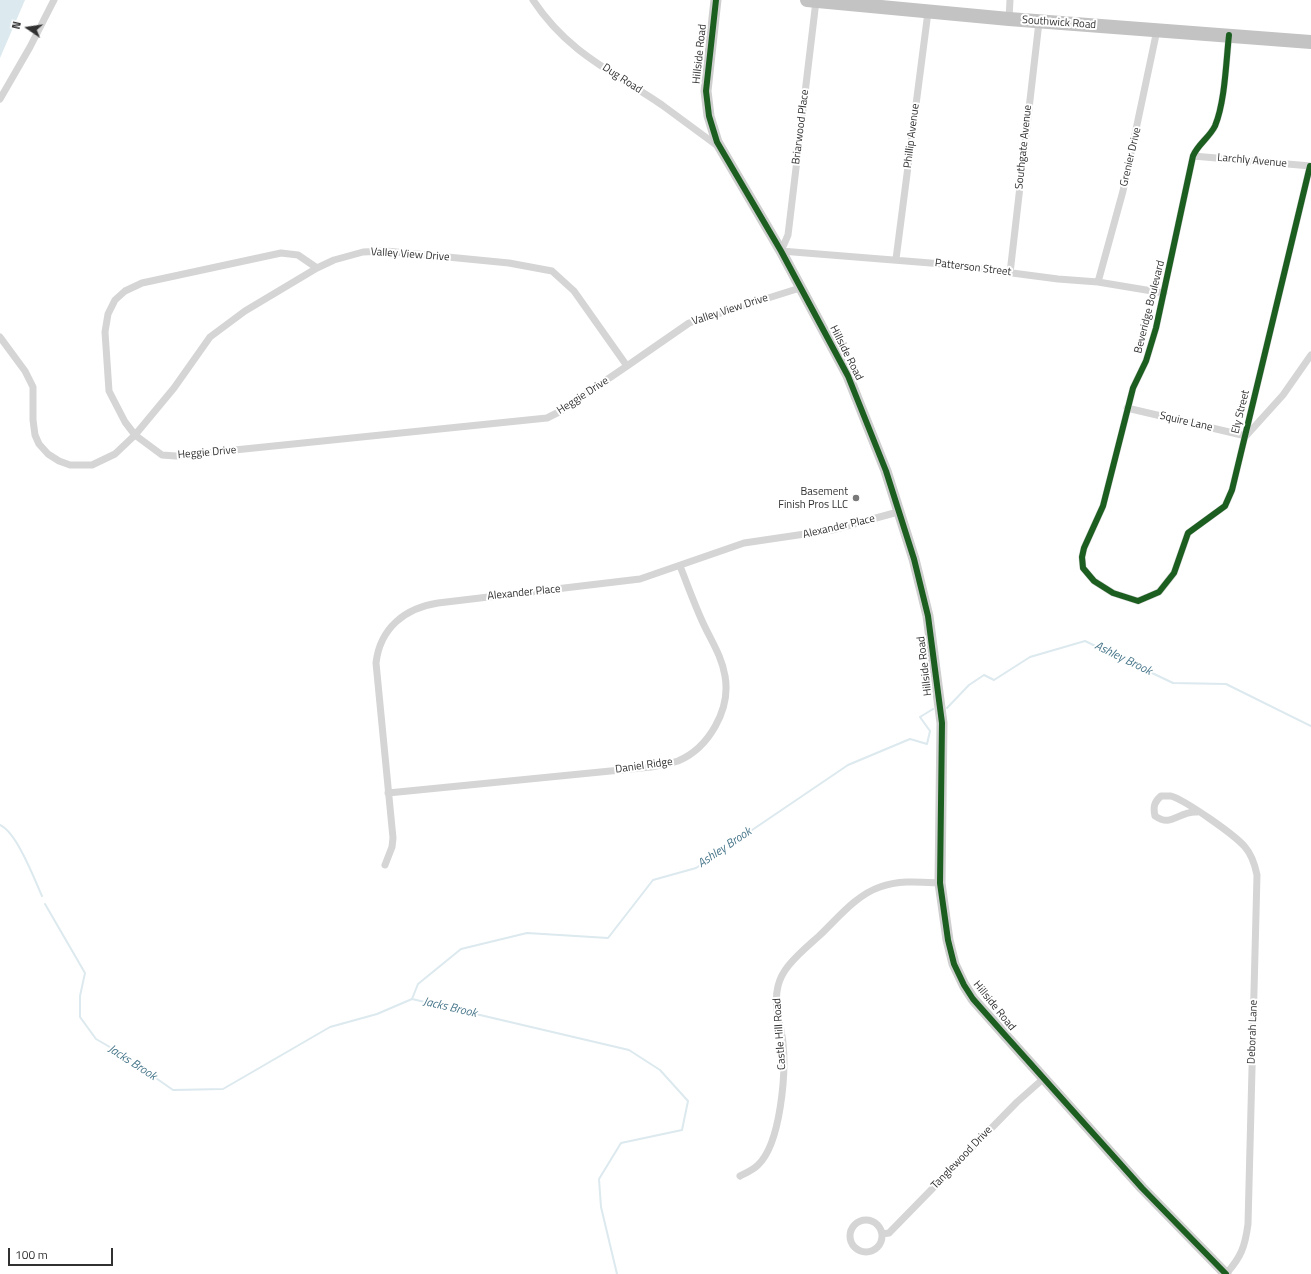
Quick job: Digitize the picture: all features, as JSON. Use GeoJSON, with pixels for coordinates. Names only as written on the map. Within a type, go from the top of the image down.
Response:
{"type":"FeatureCollection","features":[{"type":"Feature","properties":{"kind":"highway","name":"Southwick Road"},"geometry":{"type":"LineString","coordinates":[[812,1],[1039,22],[1311,42]]}},
{"type":"Feature","properties":{"kind":"street"},"geometry":{"type":"LineString","coordinates":[[0,99],[30,47],[54,0]]}},
{"type":"Feature","properties":{"kind":"street","name":"Dug Road"},"geometry":{"type":"LineString","coordinates":[[533,0],[556,30],[580,52],[661,105],[720,148]]}},
{"type":"Feature","properties":{"kind":"street","name":"Hillside Road"},"geometry":{"type":"LineString","coordinates":[[716,0],[707,75],[706,102],[712,130],[720,148],[781,251],[850,383],[884,464],[914,559],[928,616],[942,723],[940,883],[948,940],[954,964],[964,985],[973,999],[1043,1079],[1142,1188],[1226,1274]]}},
{"type":"Feature","properties":{"kind":"street"},"geometry":{"type":"LineString","coordinates":[[1009,19],[1010,0]]}},
{"type":"Feature","properties":{"kind":"street","name":"Briarwood Place"},"geometry":{"type":"LineString","coordinates":[[781,251],[788,235],[812,1]]}},
{"type":"Feature","properties":{"kind":"street","name":"Phillip Avenue"},"geometry":{"type":"LineString","coordinates":[[896,259],[928,12]]}},
{"type":"Feature","properties":{"kind":"street","name":"Southgate Avenue"},"geometry":{"type":"LineString","coordinates":[[1010,273],[1039,22]]}},
{"type":"Feature","properties":{"kind":"street","name":"Grenier Drive"},"geometry":{"type":"LineString","coordinates":[[1098,282],[1125,184],[1157,30]]}},
{"type":"Feature","properties":{"kind":"street","name":"Beveridge Boulevard"},"geometry":{"type":"LineString","coordinates":[[1113,593],[1098,584],[1089,576],[1083,568],[1082,557],[1084,548],[1105,499],[1133,388],[1151,348],[1193,156],[1196,149],[1212,131],[1215,124],[1222,94],[1229,35]]}},
{"type":"Feature","properties":{"kind":"street","name":"Larchly Avenue"},"geometry":{"type":"LineString","coordinates":[[1193,156],[1310,166]]}},
{"type":"Feature","properties":{"kind":"street","name":"Ely Street"},"geometry":{"type":"LineString","coordinates":[[1113,593],[1138,600],[1159,592],[1174,573],[1188,533],[1225,506],[1232,490],[1246,436],[1310,166]]}},
{"type":"Feature","properties":{"kind":"street","name":"Valley View Drive"},"geometry":{"type":"LineString","coordinates":[[0,337],[25,371],[32,387],[33,420],[35,435],[39,444],[48,454],[59,461],[70,465],[92,464],[115,454],[135,435],[174,388],[210,337],[246,311],[316,268],[334,260],[363,252],[386,251],[509,263],[552,271],[574,292],[627,366],[689,323],[800,288]]}},
{"type":"Feature","properties":{"kind":"street","name":"Patterson Street"},"geometry":{"type":"LineString","coordinates":[[781,251],[896,259],[1098,282],[1164,293]]}},
{"type":"Feature","properties":{"kind":"street","name":"Heggie Drive"},"geometry":{"type":"LineString","coordinates":[[316,268],[298,255],[282,253],[142,283],[120,295],[108,314],[105,332],[109,391],[125,422],[135,435],[162,455],[176,456],[546,418],[561,411],[627,366]]}},
{"type":"Feature","properties":{"kind":"street"},"geometry":{"type":"LineString","coordinates":[[1246,436],[1283,395],[1311,355]]}},
{"type":"Feature","properties":{"kind":"street","name":"Squire Lane"},"geometry":{"type":"LineString","coordinates":[[1127,408],[1246,436]]}},
{"type":"Feature","properties":{"kind":"street","name":"Alexander Place"},"geometry":{"type":"LineString","coordinates":[[385,865],[392,843],[376,663],[382,642],[392,625],[411,610],[426,605],[622,582],[649,577],[722,549],[744,543],[832,530],[898,512]]}},
{"type":"Feature","properties":{"kind":"street","name":"Daniel Ridge"},"geometry":{"type":"LineString","coordinates":[[388,793],[651,767],[678,761],[695,750],[708,737],[718,721],[724,704],[726,685],[721,660],[704,626],[680,566]]}},
{"type":"Feature","properties":{"kind":"street","name":"Deborah Lane"},"geometry":{"type":"LineString","coordinates":[[1197,812],[1188,811],[1174,819],[1166,821],[1156,816],[1154,808],[1156,801],[1161,796],[1171,796],[1197,812],[1240,842],[1252,857],[1257,875],[1248,1224],[1242,1253],[1226,1274]]}},
{"type":"Feature","properties":{"kind":"street","name":"Castle Hill Road"},"geometry":{"type":"LineString","coordinates":[[740,1176],[758,1166],[765,1156],[771,1141],[780,1107],[783,1083],[783,1043],[776,1008],[776,998],[780,980],[786,969],[853,904],[872,891],[881,886],[900,882],[940,883]]}},
{"type":"Feature","properties":{"kind":"street","name":"Tanglewood Drive"},"geometry":{"type":"LineString","coordinates":[[882,1234],[889,1233],[1017,1102],[1043,1079]]}},
{"type":"Feature","properties":{"kind":"street","name":"Tanglewood Drive"},"geometry":{"type":"LineString","coordinates":[[863,1220],[868,1220],[878,1224],[882,1234],[879,1244],[871,1251],[866,1252],[861,1251],[852,1245],[850,1235],[854,1225],[863,1220]]}},
{"type":"Feature","properties":{"kind":"shaded area"},"geometry":{"type":"Polygon","coordinates":[[[0,0],[25,0],[0,58],[0,0]]]}},
{"type":"Feature","properties":{"kind":"waterway","name":"Ashley Brook"},"geometry":{"type":"LineString","coordinates":[[947,708],[969,685],[984,675],[994,680],[1030,657],[1085,641],[1173,683],[1226,684],[1311,726]]}},
{"type":"Feature","properties":{"kind":"waterway","name":"Ashley Brook"},"geometry":{"type":"LineString","coordinates":[[412,999],[418,984],[461,949],[527,933],[608,938],[653,880],[696,868],[848,765],[910,739],[927,744],[930,731],[920,717],[933,709]]}},
{"type":"Feature","properties":{"kind":"waterway","name":"Jacks Brook"},"geometry":{"type":"LineString","coordinates":[[0,825],[13,837],[19,846],[42,896]]}},
{"type":"Feature","properties":{"kind":"waterway","name":"Jacks Brook"},"geometry":{"type":"LineString","coordinates":[[45,904],[85,973],[80,996],[80,1017],[96,1039],[120,1053],[173,1090],[223,1089],[330,1027],[377,1014],[412,999],[629,1050],[660,1070],[688,1101],[682,1130],[621,1143],[599,1179],[601,1207],[617,1274]]}},
{"type":"Feature","properties":{"kind":"cycle path"},"geometry":{"type":"LineString","coordinates":[[716,0],[706,91],[709,116],[717,142],[781,251],[848,376],[886,471],[914,559],[928,616],[942,723],[940,883],[948,940],[954,964],[964,985],[973,999],[1142,1188],[1226,1274]]}},
{"type":"Feature","properties":{"kind":"cycle path"},"geometry":{"type":"LineString","coordinates":[[1229,35],[1223,94],[1218,116],[1213,130],[1193,156],[1156,328],[1146,361],[1133,388],[1103,506],[1084,548],[1082,557],[1083,568],[1094,581],[1113,593],[1138,601],[1159,592],[1174,573],[1188,533],[1225,506],[1232,490],[1310,166]]}},
{"type":"Feature","properties":{"kind":"place","name":"Basement Finish Pros LLC"},"geometry":{"type":"Point","coordinates":[856,498]}}]}
